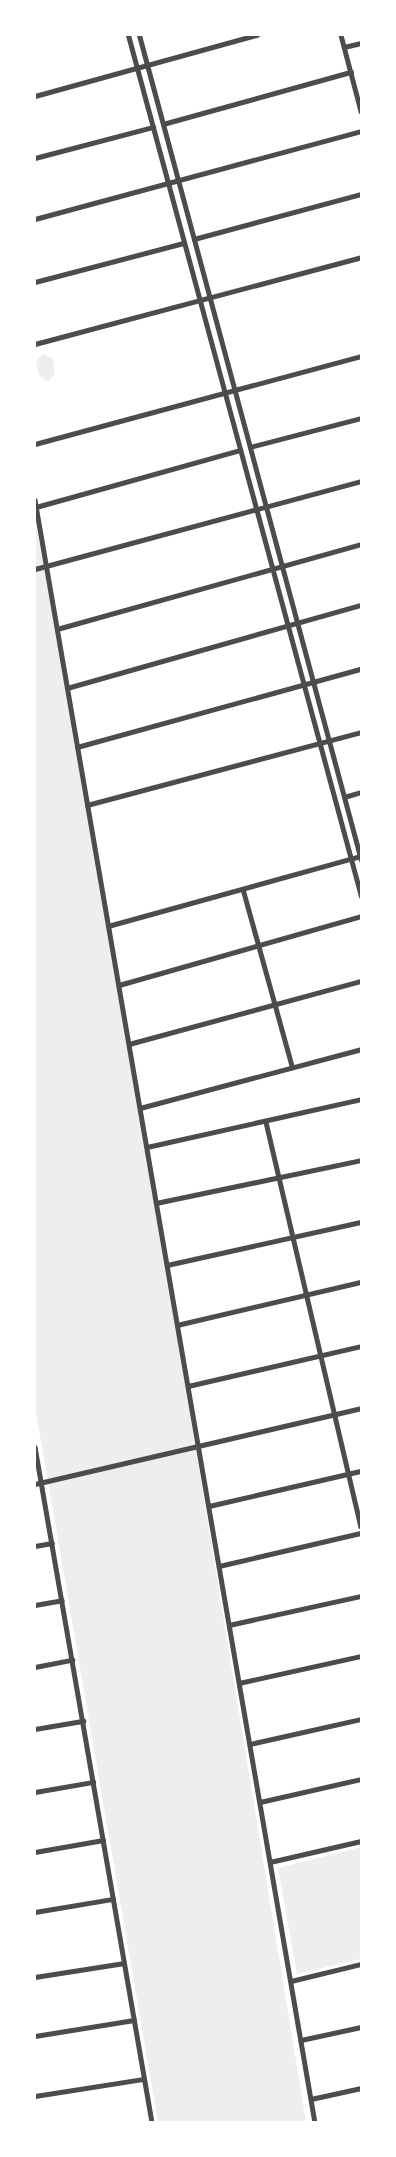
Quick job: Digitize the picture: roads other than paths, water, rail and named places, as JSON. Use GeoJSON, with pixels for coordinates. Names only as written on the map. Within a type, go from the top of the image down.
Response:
{"type":"FeatureCollection","features":[{"type":"Feature","properties":{"kind":"street"},"geometry":{"type":"LineString","coordinates":[[128,35],[361,896]]}},
{"type":"Feature","properties":{"kind":"street"},"geometry":{"type":"LineString","coordinates":[[108,926],[351,859],[361,858],[139,35]]}},
{"type":"Feature","properties":{"kind":"street"},"geometry":{"type":"LineString","coordinates":[[35,96],[257,35]]}},
{"type":"Feature","properties":{"kind":"street"},"geometry":{"type":"LineString","coordinates":[[341,35],[361,108]]}},
{"type":"Feature","properties":{"kind":"street"},"geometry":{"type":"LineString","coordinates":[[344,47],[361,43]]}},
{"type":"Feature","properties":{"kind":"street"},"geometry":{"type":"LineString","coordinates":[[163,124],[351,72]]}},
{"type":"Feature","properties":{"kind":"street"},"geometry":{"type":"LineString","coordinates":[[35,158],[153,127]]}},
{"type":"Feature","properties":{"kind":"street"},"geometry":{"type":"LineString","coordinates":[[35,219],[361,131]]}},
{"type":"Feature","properties":{"kind":"street"},"geometry":{"type":"LineString","coordinates":[[194,239],[361,194]]}},
{"type":"Feature","properties":{"kind":"street"},"geometry":{"type":"LineString","coordinates":[[35,282],[184,243]]}},
{"type":"Feature","properties":{"kind":"street"},"geometry":{"type":"LineString","coordinates":[[35,344],[361,257]]}},
{"type":"Feature","properties":{"kind":"street"},"geometry":{"type":"LineString","coordinates":[[35,444],[361,356]]}},
{"type":"Feature","properties":{"kind":"street"},"geometry":{"type":"LineString","coordinates":[[250,447],[361,418]]}},
{"type":"Feature","properties":{"kind":"street"},"geometry":{"type":"LineString","coordinates":[[36,506],[240,450]]}},
{"type":"Feature","properties":{"kind":"street"},"geometry":{"type":"LineString","coordinates":[[35,569],[361,481]]}},
{"type":"Feature","properties":{"kind":"street"},"geometry":{"type":"LineString","coordinates":[[35,500],[315,2122]]}},
{"type":"Feature","properties":{"kind":"street"},"geometry":{"type":"LineString","coordinates":[[57,629],[282,564],[361,544]]}},
{"type":"Feature","properties":{"kind":"street"},"geometry":{"type":"LineString","coordinates":[[67,688],[361,605]]}},
{"type":"Feature","properties":{"kind":"street"},"geometry":{"type":"LineString","coordinates":[[77,747],[361,669]]}},
{"type":"Feature","properties":{"kind":"street"},"geometry":{"type":"LineString","coordinates":[[87,805],[361,732]]}},
{"type":"Feature","properties":{"kind":"street"},"geometry":{"type":"LineString","coordinates":[[344,797],[361,792]]}},
{"type":"Feature","properties":{"kind":"street"},"geometry":{"type":"LineString","coordinates":[[243,889],[292,1066]]}},
{"type":"Feature","properties":{"kind":"street"},"geometry":{"type":"LineString","coordinates":[[118,985],[361,916]]}},
{"type":"Feature","properties":{"kind":"street"},"geometry":{"type":"LineString","coordinates":[[129,1044],[275,1006],[361,981]]}},
{"type":"Feature","properties":{"kind":"street"},"geometry":{"type":"LineString","coordinates":[[140,1108],[361,1049]]}},
{"type":"Feature","properties":{"kind":"street"},"geometry":{"type":"LineString","coordinates":[[146,1147],[266,1122],[361,1099]]}},
{"type":"Feature","properties":{"kind":"street"},"geometry":{"type":"LineString","coordinates":[[266,1122],[361,1526]]}},
{"type":"Feature","properties":{"kind":"street"},"geometry":{"type":"LineString","coordinates":[[156,1203],[361,1160]]}},
{"type":"Feature","properties":{"kind":"street"},"geometry":{"type":"LineString","coordinates":[[167,1265],[361,1222]]}},
{"type":"Feature","properties":{"kind":"street"},"geometry":{"type":"LineString","coordinates":[[177,1325],[361,1282]]}},
{"type":"Feature","properties":{"kind":"street"},"geometry":{"type":"LineString","coordinates":[[188,1386],[361,1346]]}},
{"type":"Feature","properties":{"kind":"street"},"geometry":{"type":"LineString","coordinates":[[35,1484],[361,1408]]}},
{"type":"Feature","properties":{"kind":"street"},"geometry":{"type":"LineString","coordinates":[[35,1447],[152,2122]]}},
{"type":"Feature","properties":{"kind":"street"},"geometry":{"type":"LineString","coordinates":[[209,1506],[361,1471]]}},
{"type":"Feature","properties":{"kind":"street"},"geometry":{"type":"LineString","coordinates":[[219,1566],[361,1533]]}},
{"type":"Feature","properties":{"kind":"street"},"geometry":{"type":"LineString","coordinates":[[35,1546],[52,1543]]}},
{"type":"Feature","properties":{"kind":"street"},"geometry":{"type":"LineString","coordinates":[[229,1625],[361,1596]]}},
{"type":"Feature","properties":{"kind":"street"},"geometry":{"type":"LineString","coordinates":[[35,1605],[62,1600]]}},
{"type":"Feature","properties":{"kind":"street"},"geometry":{"type":"LineString","coordinates":[[239,1683],[361,1656]]}},
{"type":"Feature","properties":{"kind":"street"},"geometry":{"type":"LineString","coordinates":[[35,1667],[72,1660]]}},
{"type":"Feature","properties":{"kind":"street"},"geometry":{"type":"LineString","coordinates":[[250,1744],[361,1719]]}},
{"type":"Feature","properties":{"kind":"street"},"geometry":{"type":"LineString","coordinates":[[35,1729],[82,1721]]}},
{"type":"Feature","properties":{"kind":"street"},"geometry":{"type":"LineString","coordinates":[[260,1802],[361,1779]]}},
{"type":"Feature","properties":{"kind":"street"},"geometry":{"type":"LineString","coordinates":[[35,1792],[93,1782]]}},
{"type":"Feature","properties":{"kind":"street"},"geometry":{"type":"LineString","coordinates":[[35,1852],[103,1840]]}},
{"type":"Feature","properties":{"kind":"street"},"geometry":{"type":"LineString","coordinates":[[270,1862],[361,1841]]}},
{"type":"Feature","properties":{"kind":"street"},"geometry":{"type":"LineString","coordinates":[[35,1912],[113,1899]]}},
{"type":"Feature","properties":{"kind":"street"},"geometry":{"type":"LineString","coordinates":[[35,1977],[124,1963]]}},
{"type":"Feature","properties":{"kind":"street"},"geometry":{"type":"LineString","coordinates":[[291,1981],[361,1964]]}},
{"type":"Feature","properties":{"kind":"street"},"geometry":{"type":"LineString","coordinates":[[35,2036],[134,2020]]}},
{"type":"Feature","properties":{"kind":"street"},"geometry":{"type":"LineString","coordinates":[[301,2040],[361,2027]]}},
{"type":"Feature","properties":{"kind":"street"},"geometry":{"type":"LineString","coordinates":[[35,2096],[144,2079]]}},
{"type":"Feature","properties":{"kind":"street"},"geometry":{"type":"LineString","coordinates":[[311,2099],[361,2088]]}}]}
